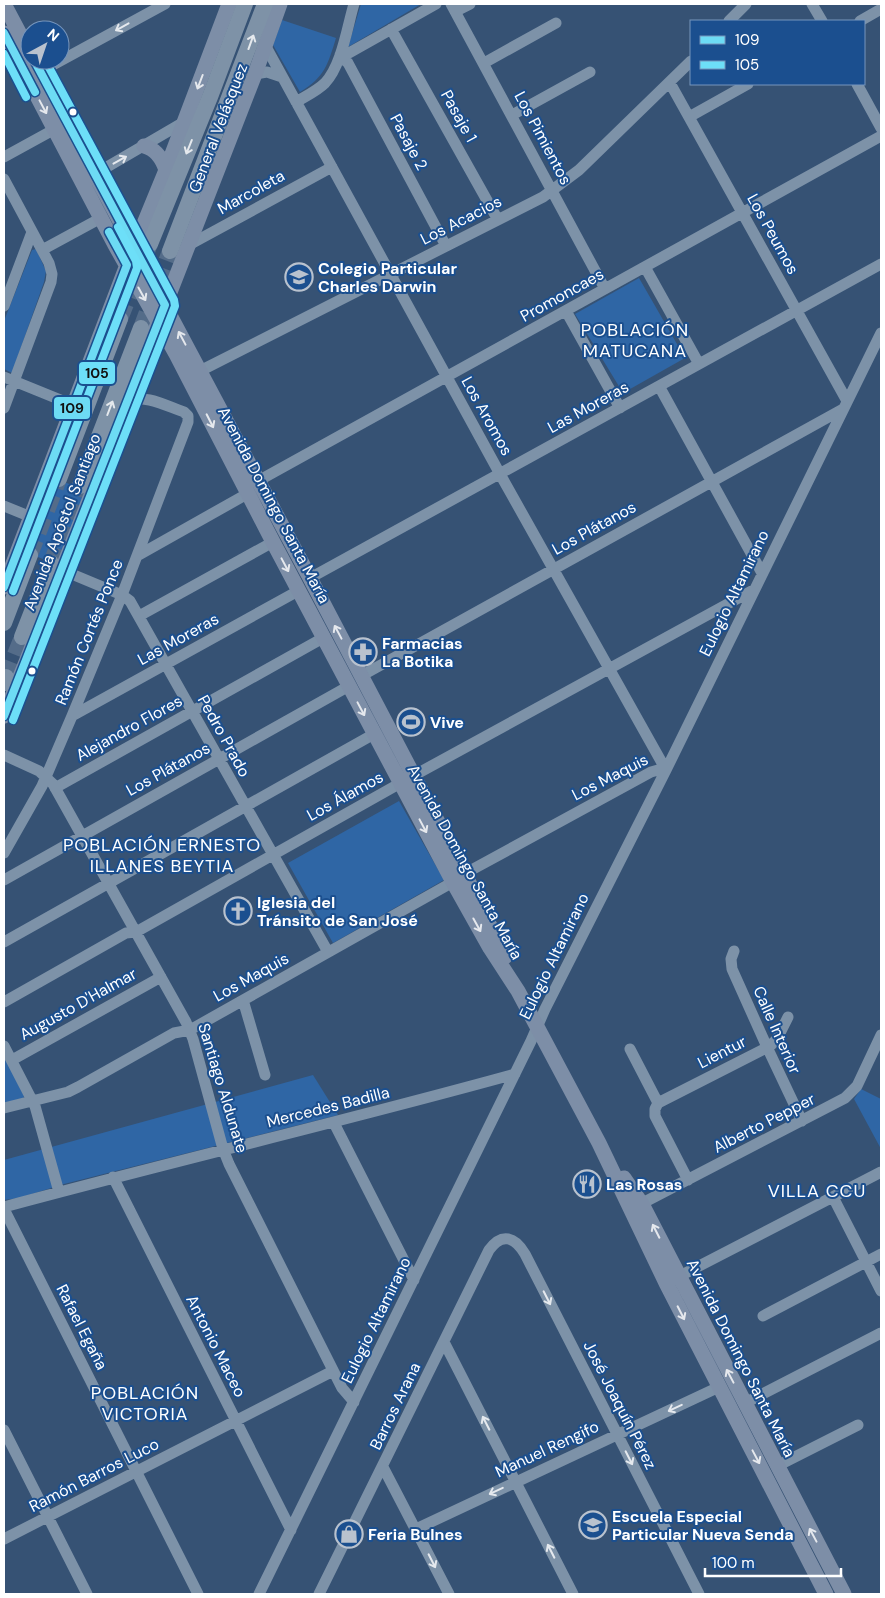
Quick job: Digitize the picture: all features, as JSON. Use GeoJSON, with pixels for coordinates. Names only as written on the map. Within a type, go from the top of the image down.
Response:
{"type":"FeatureCollection","features":[{"type":"Feature","properties":{"kind":"highway","name":"General Velásquez"},"geometry":{"type":"LineString","coordinates":[[142,245],[213,90],[245,4]]}},
{"type":"Feature","properties":{"kind":"highway","name":"General Velásquez"},"geometry":{"type":"LineString","coordinates":[[170,251],[265,4]]}},
{"type":"Feature","properties":{"kind":"highway"},"geometry":{"type":"LineString","coordinates":[[59,479],[120,320]]}},
{"type":"Feature","properties":{"kind":"highway"},"geometry":{"type":"LineString","coordinates":[[80,486],[140,328]]}},
{"type":"Feature","properties":{"kind":"highway"},"geometry":{"type":"LineString","coordinates":[[4,623],[30,555]]}},
{"type":"Feature","properties":{"kind":"highway"},"geometry":{"type":"LineString","coordinates":[[22,637],[56,566]]}},
{"type":"Feature","properties":{"kind":"main road"},"geometry":{"type":"LineString","coordinates":[[4,4],[20,34]]}},
{"type":"Feature","properties":{"kind":"main road","name":"Avenida Apóstol Santiago"},"geometry":{"type":"LineString","coordinates":[[4,587],[127,266],[142,245],[166,170],[229,4]]}},
{"type":"Feature","properties":{"kind":"main road","name":"Avenida Apóstol Santiago"},"geometry":{"type":"LineString","coordinates":[[4,716],[29,656],[56,566],[127,401],[255,74],[280,4]]}},
{"type":"Feature","properties":{"kind":"main road","name":"Avenida Domingo Santa María"},"geometry":{"type":"LineString","coordinates":[[4,33],[158,323],[176,354],[194,374],[258,481],[310,578],[361,676],[407,780],[458,878],[492,929],[518,990],[537,1027],[599,1143],[636,1206],[672,1280],[719,1387],[823,1593]]}},
{"type":"Feature","properties":{"kind":"main road","name":"Avenida Domingo Santa María"},"geometry":{"type":"LineString","coordinates":[[39,70],[95,174],[142,245],[194,374],[248,494],[374,734],[407,780]]}},
{"type":"Feature","properties":{"kind":"main road"},"geometry":{"type":"LineString","coordinates":[[144,146],[158,153],[166,170]]}},
{"type":"Feature","properties":{"kind":"main road"},"geometry":{"type":"LineString","coordinates":[[144,358],[149,354],[159,351],[176,354]]}},
{"type":"Feature","properties":{"kind":"main road","name":"Avenida Domingo Santa María"},"geometry":{"type":"LineString","coordinates":[[672,1280],[745,1403],[844,1594]]}},
{"type":"Feature","properties":{"kind":"street"},"geometry":{"type":"LineString","coordinates":[[70,50],[165,4]]}},
{"type":"Feature","properties":{"kind":"street"},"geometry":{"type":"LineString","coordinates":[[296,102],[325,83],[334,70],[354,4]]}},
{"type":"Feature","properties":{"kind":"street"},"geometry":{"type":"LineString","coordinates":[[340,55],[348,53],[436,4]]}},
{"type":"Feature","properties":{"kind":"street"},"geometry":{"type":"LineString","coordinates":[[454,8],[470,4]]}},
{"type":"Feature","properties":{"kind":"street"},"geometry":{"type":"LineString","coordinates":[[730,20],[746,4]]}},
{"type":"Feature","properties":{"kind":"street"},"geometry":{"type":"LineString","coordinates":[[812,4],[821,20]]}},
{"type":"Feature","properties":{"kind":"street","name":"Los Pimientos"},"geometry":{"type":"LineString","coordinates":[[454,8],[605,289]]}},
{"type":"Feature","properties":{"kind":"street"},"geometry":{"type":"LineString","coordinates":[[862,20],[881,9]]}},
{"type":"Feature","properties":{"kind":"street"},"geometry":{"type":"LineString","coordinates":[[484,63],[556,23]]}},
{"type":"Feature","properties":{"kind":"street","name":"Pasaje 1"},"geometry":{"type":"LineString","coordinates":[[391,29],[498,220]]}},
{"type":"Feature","properties":{"kind":"street","name":"Los Aromos"},"geometry":{"type":"LineString","coordinates":[[265,45],[500,474],[666,770]]}},
{"type":"Feature","properties":{"kind":"street","name":"Pasaje 2"},"geometry":{"type":"LineString","coordinates":[[340,55],[348,63],[446,246]]}},
{"type":"Feature","properties":{"kind":"street","name":"Los Acacios"},"geometry":{"type":"LineString","coordinates":[[194,374],[498,220],[553,190],[579,170],[690,62]]}},
{"type":"Feature","properties":{"kind":"street"},"geometry":{"type":"LineString","coordinates":[[255,74],[267,72],[282,77]]}},
{"type":"Feature","properties":{"kind":"street"},"geometry":{"type":"LineString","coordinates":[[512,115],[590,72]]}},
{"type":"Feature","properties":{"kind":"street","name":"Los Peumos"},"geometry":{"type":"LineString","coordinates":[[670,82],[797,310],[845,405]]}},
{"type":"Feature","properties":{"kind":"street"},"geometry":{"type":"LineString","coordinates":[[689,117],[746,85]]}},
{"type":"Feature","properties":{"kind":"street"},"geometry":{"type":"LineString","coordinates":[[858,85],[881,128]]}},
{"type":"Feature","properties":{"kind":"street"},"geometry":{"type":"LineString","coordinates":[[95,174],[184,122]]}},
{"type":"Feature","properties":{"kind":"street"},"geometry":{"type":"LineString","coordinates":[[4,157],[55,129]]}},
{"type":"Feature","properties":{"kind":"street","name":"Promoncaes"},"geometry":{"type":"LineString","coordinates":[[258,481],[881,136]]}},
{"type":"Feature","properties":{"kind":"street","name":"Marcoleta"},"geometry":{"type":"LineString","coordinates":[[187,246],[332,167]]}},
{"type":"Feature","properties":{"kind":"street"},"geometry":{"type":"LineString","coordinates":[[4,179],[51,268],[52,278],[9,379],[4,408]]}},
{"type":"Feature","properties":{"kind":"street"},"geometry":{"type":"LineString","coordinates":[[42,250],[102,218]]}},
{"type":"Feature","properties":{"kind":"street"},"geometry":{"type":"LineString","coordinates":[[4,306],[32,232]]}},
{"type":"Feature","properties":{"kind":"street","name":"Las Moreras"},"geometry":{"type":"LineString","coordinates":[[310,578],[881,264]]}},
{"type":"Feature","properties":{"kind":"street"},"geometry":{"type":"LineString","coordinates":[[645,267],[699,364]]}},
{"type":"Feature","properties":{"kind":"street"},"geometry":{"type":"LineString","coordinates":[[566,311],[620,408]]}},
{"type":"Feature","properties":{"kind":"street","name":"Eulogio Altamirano"},"geometry":{"type":"LineString","coordinates":[[259,1594],[515,1074],[548,1002],[666,770],[881,333]]}},
{"type":"Feature","properties":{"kind":"street"},"geometry":{"type":"LineString","coordinates":[[9,379],[73,405]]}},
{"type":"Feature","properties":{"kind":"street"},"geometry":{"type":"LineString","coordinates":[[659,386],[762,573]]}},
{"type":"Feature","properties":{"kind":"street","name":"Ramón Cortés Ponce"},"geometry":{"type":"LineString","coordinates":[[4,853],[46,776],[72,716],[122,595],[188,422],[188,416],[184,412],[148,399],[137,398],[127,401]]}},
{"type":"Feature","properties":{"kind":"street","name":"Los Plátanos"},"geometry":{"type":"LineString","coordinates":[[361,676],[712,482],[845,405]]}},
{"type":"Feature","properties":{"kind":"street"},"geometry":{"type":"LineString","coordinates":[[137,556],[248,494]]}},
{"type":"Feature","properties":{"kind":"street"},"geometry":{"type":"LineString","coordinates":[[4,506],[31,517]]}},
{"type":"Feature","properties":{"kind":"street"},"geometry":{"type":"LineString","coordinates":[[139,616],[273,542]]}},
{"type":"Feature","properties":{"kind":"street","name":"Pedro Prado"},"geometry":{"type":"LineString","coordinates":[[56,566],[122,595],[130,601],[328,952]]}},
{"type":"Feature","properties":{"kind":"street","name":"Los Álamos"},"geometry":{"type":"LineString","coordinates":[[4,1002],[126,934],[136,932],[609,668],[755,589]]}},
{"type":"Feature","properties":{"kind":"street","name":"Las Moreras"},"geometry":{"type":"LineString","coordinates":[[72,716],[298,591]]}},
{"type":"Feature","properties":{"kind":"street","name":"Alejandro Flores"},"geometry":{"type":"LineString","coordinates":[[55,788],[323,638]]}},
{"type":"Feature","properties":{"kind":"street","name":"Los Plátanos"},"geometry":{"type":"LineString","coordinates":[[4,880],[349,686]]}},
{"type":"Feature","properties":{"kind":"street"},"geometry":{"type":"LineString","coordinates":[[4,942],[374,734]]}},
{"type":"Feature","properties":{"kind":"street","name":"Santiago Aldunate"},"geometry":{"type":"LineString","coordinates":[[4,755],[39,771],[46,776],[55,788],[190,1030],[223,1149],[232,1170],[344,1392],[354,1402]]}},
{"type":"Feature","properties":{"kind":"street","name":"Los Maquis"},"geometry":{"type":"LineString","coordinates":[[4,1108],[73,1090],[174,1033],[190,1030],[458,878],[651,772],[666,770]]}},
{"type":"Feature","properties":{"kind":"street","name":"Calle Interior"},"geometry":{"type":"LineString","coordinates":[[734,951],[731,959],[732,969],[802,1121]]}},
{"type":"Feature","properties":{"kind":"street","name":"Augusto D'Halmar"},"geometry":{"type":"LineString","coordinates":[[12,1060],[161,977]]}},
{"type":"Feature","properties":{"kind":"street"},"geometry":{"type":"LineString","coordinates":[[243,1000],[265,1075]]}},
{"type":"Feature","properties":{"kind":"street","name":"Lientur"},"geometry":{"type":"LineString","coordinates":[[658,1103],[767,1048],[777,1039],[788,1017]]}},
{"type":"Feature","properties":{"kind":"street","name":"Alberto Pepper"},"geometry":{"type":"LineString","coordinates":[[636,1206],[840,1101],[853,1091],[860,1080],[881,1035]]}},
{"type":"Feature","properties":{"kind":"street"},"geometry":{"type":"LineString","coordinates":[[4,1046],[33,1100],[60,1192]]}},
{"type":"Feature","properties":{"kind":"street"},"geometry":{"type":"LineString","coordinates":[[630,1048],[658,1103],[655,1109],[655,1116],[688,1180]]}},
{"type":"Feature","properties":{"kind":"street","name":"Mercedes Badilla"},"geometry":{"type":"LineString","coordinates":[[4,1208],[113,1177],[334,1123],[515,1074]]}},
{"type":"Feature","properties":{"kind":"street"},"geometry":{"type":"LineString","coordinates":[[334,1123],[414,1280]]}},
{"type":"Feature","properties":{"kind":"street"},"geometry":{"type":"LineString","coordinates":[[672,1280],[881,1172]]}},
{"type":"Feature","properties":{"kind":"street","name":"Antonio Maceo"},"geometry":{"type":"LineString","coordinates":[[113,1177],[290,1530]]}},
{"type":"Feature","properties":{"kind":"street"},"geometry":{"type":"LineString","coordinates":[[833,1197],[881,1291]]}},
{"type":"Feature","properties":{"kind":"street","name":"Rafael Egaña"},"geometry":{"type":"LineString","coordinates":[[4,1208],[198,1594]]}},
{"type":"Feature","properties":{"kind":"street","name":"Barros Arana"},"geometry":{"type":"LineString","coordinates":[[321,1593],[489,1250],[494,1242],[506,1238]]}},
{"type":"Feature","properties":{"kind":"street","name":"José Joaquín Pérez"},"geometry":{"type":"LineString","coordinates":[[506,1238],[515,1242],[524,1254],[699,1594]]}},
{"type":"Feature","properties":{"kind":"street"},"geometry":{"type":"LineString","coordinates":[[763,1316],[881,1254]]}},
{"type":"Feature","properties":{"kind":"street"},"geometry":{"type":"LineString","coordinates":[[745,1403],[881,1333]]}},
{"type":"Feature","properties":{"kind":"street"},"geometry":{"type":"LineString","coordinates":[[444,1342],[573,1594]]}},
{"type":"Feature","properties":{"kind":"street","name":"Ramón Barros Luco"},"geometry":{"type":"LineString","coordinates":[[4,1539],[333,1371]]}},
{"type":"Feature","properties":{"kind":"street","name":"Manuel Rengifo"},"geometry":{"type":"LineString","coordinates":[[416,1529],[719,1387]]}},
{"type":"Feature","properties":{"kind":"street"},"geometry":{"type":"LineString","coordinates":[[777,1466],[858,1425]]}},
{"type":"Feature","properties":{"kind":"street"},"geometry":{"type":"LineString","coordinates":[[4,1430],[87,1594]]}},
{"type":"Feature","properties":{"kind":"street"},"geometry":{"type":"LineString","coordinates":[[383,1467],[449,1594]]}},
{"type":"Feature","properties":{"kind":"street"},"geometry":{"type":"LineString","coordinates":[[823,1593],[832,1572]]}},
{"type":"Feature","properties":{"kind":"shaded area"},"geometry":{"type":"Polygon","coordinates":[[[361,4],[421,4],[348,47],[361,4]]]}},
{"type":"Feature","properties":{"kind":"shaded area"},"geometry":{"type":"Polygon","coordinates":[[[282,20],[336,38],[331,55],[320,75],[300,92],[273,45],[282,20]]]}},
{"type":"Feature","properties":{"kind":"shaded area"},"geometry":{"type":"Polygon","coordinates":[[[36,249],[46,271],[44,282],[12,373],[4,369],[4,321],[32,250],[36,249]]]}},
{"type":"Feature","properties":{"kind":"shaded area"},"geometry":{"type":"Polygon","coordinates":[[[639,278],[685,358],[623,393],[575,314],[639,278]]]}},
{"type":"Feature","properties":{"kind":"shaded area"},"geometry":{"type":"Polygon","coordinates":[[[55,478],[88,492],[61,566],[25,552],[55,478]]]}},
{"type":"Feature","properties":{"kind":"shaded area"},"geometry":{"type":"Polygon","coordinates":[[[399,801],[444,880],[333,943],[288,863],[399,801]]]}},
{"type":"Feature","properties":{"kind":"shaded area"},"geometry":{"type":"Polygon","coordinates":[[[4,1056],[24,1096],[23,1099],[4,1104],[4,1056]]]}},
{"type":"Feature","properties":{"kind":"shaded area"},"geometry":{"type":"Polygon","coordinates":[[[313,1075],[338,1115],[64,1184],[19,1198],[4,1200],[4,1160],[313,1075]]]}},
{"type":"Feature","properties":{"kind":"shaded area"},"geometry":{"type":"Polygon","coordinates":[[[861,1089],[881,1099],[881,1149],[854,1099],[861,1089]]]}},
{"type":"Feature","properties":{"kind":"tunnel"},"geometry":{"type":"LineString","coordinates":[[120,319],[150,244]]}},
{"type":"Feature","properties":{"kind":"tunnel"},"geometry":{"type":"LineString","coordinates":[[141,328],[170,251]]}},
{"type":"Feature","properties":{"kind":"tunnel"},"geometry":{"type":"LineString","coordinates":[[30,555],[59,479]]}},
{"type":"Feature","properties":{"kind":"tunnel"},"geometry":{"type":"LineString","coordinates":[[51,563],[80,486]]}},
{"type":"Feature","properties":{"kind":"tunnel"},"geometry":{"type":"LineString","coordinates":[[6,677],[22,637]]}},
{"type":"Feature","properties":{"kind":"transit line","name":"109"},"geometry":{"type":"LineString","coordinates":[[4,33],[35,92]]}},
{"type":"Feature","properties":{"kind":"transit line","name":"105"},"geometry":{"type":"LineString","coordinates":[[4,54],[26,97]]}},
{"type":"Feature","properties":{"kind":"transit line","name":"109"},"geometry":{"type":"LineString","coordinates":[[4,716],[165,305],[39,70]]}},
{"type":"Feature","properties":{"kind":"transit line","name":"105"},"geometry":{"type":"LineString","coordinates":[[13,720],[175,306],[174,300],[50,70]]}},
{"type":"Feature","properties":{"kind":"transit line","name":"105"},"geometry":{"type":"LineString","coordinates":[[13,591],[137,268],[136,261],[118,227]]}},
{"type":"Feature","properties":{"kind":"transit line","name":"109"},"geometry":{"type":"LineString","coordinates":[[4,587],[127,265],[109,232]]}},
{"type":"Feature","properties":{"kind":"place","name":"Colegio Particular Charles Darwin"},"geometry":{"type":"Point","coordinates":[299,277]}},
{"type":"Feature","properties":{"kind":"place","name":"Farmacias La Botika"},"geometry":{"type":"Point","coordinates":[363,652]}},
{"type":"Feature","properties":{"kind":"place","name":"Vive"},"geometry":{"type":"Point","coordinates":[411,722]}},
{"type":"Feature","properties":{"kind":"place","name":"Iglesia del Tránsito de San José"},"geometry":{"type":"Point","coordinates":[238,911]}},
{"type":"Feature","properties":{"kind":"place","name":"Las Rosas"},"geometry":{"type":"Point","coordinates":[587,1184]}},
{"type":"Feature","properties":{"kind":"place","name":"Escuela Especial Particular Nueva Senda"},"geometry":{"type":"Point","coordinates":[593,1525]}},
{"type":"Feature","properties":{"kind":"place","name":"Feria Bulnes"},"geometry":{"type":"Point","coordinates":[349,1534]}},
{"type":"Feature","properties":{"kind":"district","name":"POBLACIÓN MATUCANA"},"geometry":{"type":"Point","coordinates":[635,340]}},
{"type":"Feature","properties":{"kind":"district","name":"POBLACIÓN ERNESTO ILLANES BEYTIA"},"geometry":{"type":"Point","coordinates":[162,855]}},
{"type":"Feature","properties":{"kind":"district","name":"VILLA CCU"},"geometry":{"type":"Point","coordinates":[817,1191]}},
{"type":"Feature","properties":{"kind":"district","name":"POBLACIÓN VICTORIA"},"geometry":{"type":"Point","coordinates":[145,1404]}}]}
